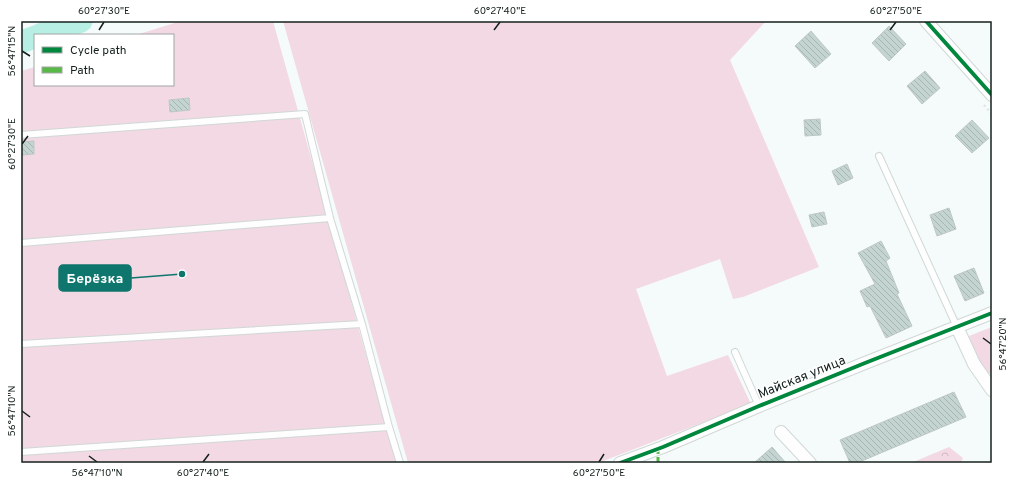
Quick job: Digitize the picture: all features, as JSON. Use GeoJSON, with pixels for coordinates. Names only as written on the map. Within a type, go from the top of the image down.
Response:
{"type":"FeatureCollection","features":[{"type":"Feature","properties":{"kind":"street"},"geometry":{"type":"LineString","coordinates":[[926,21],[992,95]]}},
{"type":"Feature","properties":{"kind":"street","name":"Майская улица"},"geometry":{"type":"LineString","coordinates":[[620,463],[663,447],[864,363],[992,314]]}},
{"type":"Feature","properties":{"kind":"street"},"geometry":{"type":"LineString","coordinates":[[957,327],[974,364],[992,390]]}},
{"type":"Feature","properties":{"kind":"street"},"geometry":{"type":"LineString","coordinates":[[781,432],[810,463]]}},
{"type":"Feature","properties":{"kind":"lane"},"geometry":{"type":"LineString","coordinates":[[21,135],[305,114],[330,218],[362,324],[400,463]]}},
{"type":"Feature","properties":{"kind":"lane"},"geometry":{"type":"LineString","coordinates":[[879,156],[957,327]]}},
{"type":"Feature","properties":{"kind":"lane"},"geometry":{"type":"LineString","coordinates":[[21,243],[330,218]]}},
{"type":"Feature","properties":{"kind":"lane"},"geometry":{"type":"LineString","coordinates":[[21,344],[362,324]]}},
{"type":"Feature","properties":{"kind":"lane"},"geometry":{"type":"LineString","coordinates":[[735,352],[759,406]]}},
{"type":"Feature","properties":{"kind":"lane"},"geometry":{"type":"LineString","coordinates":[[21,452],[389,427]]}},
{"type":"Feature","properties":{"kind":"green space"},"geometry":{"type":"Polygon","coordinates":[[[181,21],[273,21],[396,463],[21,463],[21,71],[34,67],[34,86],[174,86],[174,34],[139,34],[181,21]]]}},
{"type":"Feature","properties":{"kind":"green space"},"geometry":{"type":"Polygon","coordinates":[[[283,21],[766,21],[730,60],[819,267],[743,297],[733,299],[720,259],[636,289],[667,376],[728,355],[751,404],[598,463],[408,463],[283,21]]]}},
{"type":"Feature","properties":{"kind":"green space"},"geometry":{"type":"Polygon","coordinates":[[[992,327],[992,371],[988,374],[977,356],[969,336],[992,327]]]}},
{"type":"Feature","properties":{"kind":"green space"},"geometry":{"type":"Polygon","coordinates":[[[949,447],[963,458],[961,463],[911,463],[949,447]]]}},
{"type":"Feature","properties":{"kind":"building"},"geometry":{"type":"Polygon","coordinates":[[[889,26],[906,44],[889,61],[872,43],[889,26]]]}},
{"type":"Feature","properties":{"kind":"building"},"geometry":{"type":"Polygon","coordinates":[[[811,31],[831,54],[815,68],[795,46],[811,31]]]}},
{"type":"Feature","properties":{"kind":"building"},"geometry":{"type":"Polygon","coordinates":[[[925,71],[940,88],[922,104],[907,86],[925,71]]]}},
{"type":"Feature","properties":{"kind":"building"},"geometry":{"type":"Polygon","coordinates":[[[189,98],[190,110],[170,112],[169,100],[189,98]]]}},
{"type":"Feature","properties":{"kind":"building"},"geometry":{"type":"Polygon","coordinates":[[[820,119],[821,135],[805,136],[804,120],[820,119]]]}},
{"type":"Feature","properties":{"kind":"building"},"geometry":{"type":"Polygon","coordinates":[[[972,120],[989,138],[972,153],[955,136],[972,120]]]}},
{"type":"Feature","properties":{"kind":"building"},"geometry":{"type":"Polygon","coordinates":[[[34,141],[34,154],[22,155],[21,142],[34,141]]]}},
{"type":"Feature","properties":{"kind":"building"},"geometry":{"type":"Polygon","coordinates":[[[847,164],[853,178],[838,185],[832,171],[847,164]]]}},
{"type":"Feature","properties":{"kind":"building"},"geometry":{"type":"Polygon","coordinates":[[[949,208],[956,229],[937,236],[930,215],[949,208]]]}},
{"type":"Feature","properties":{"kind":"building"},"geometry":{"type":"Polygon","coordinates":[[[824,212],[827,224],[812,227],[809,215],[824,212]]]}},
{"type":"Feature","properties":{"kind":"building"},"geometry":{"type":"Polygon","coordinates":[[[881,241],[890,258],[886,261],[899,293],[897,294],[912,326],[886,338],[870,306],[867,307],[860,291],[875,284],[858,253],[881,241]]]}},
{"type":"Feature","properties":{"kind":"building"},"geometry":{"type":"Polygon","coordinates":[[[974,268],[984,293],[965,301],[954,276],[974,268]]]}},
{"type":"Feature","properties":{"kind":"building"},"geometry":{"type":"Polygon","coordinates":[[[954,392],[966,417],[857,463],[850,463],[840,440],[954,392]]]}},
{"type":"Feature","properties":{"kind":"building"},"geometry":{"type":"Polygon","coordinates":[[[772,447],[786,463],[754,463],[772,447]]]}},
{"type":"Feature","properties":{"kind":"waterway"},"geometry":{"type":"LineString","coordinates":[[43,34],[81,21]]}},
{"type":"Feature","properties":{"kind":"waterway"},"geometry":{"type":"LineString","coordinates":[[21,42],[34,37]]}},
{"type":"Feature","properties":{"kind":"marked path"},"geometry":{"type":"LineString","coordinates":[[658,449],[658,463]]}},
{"type":"Feature","properties":{"kind":"cycle path"},"geometry":{"type":"LineString","coordinates":[[926,21],[992,95]]}},
{"type":"Feature","properties":{"kind":"cycle path"},"geometry":{"type":"LineString","coordinates":[[620,463],[663,447],[759,406],[992,313]]}},
{"type":"Feature","properties":{"kind":"place","name":"Берёзка"},"geometry":{"type":"Point","coordinates":[182,274]}}]}
